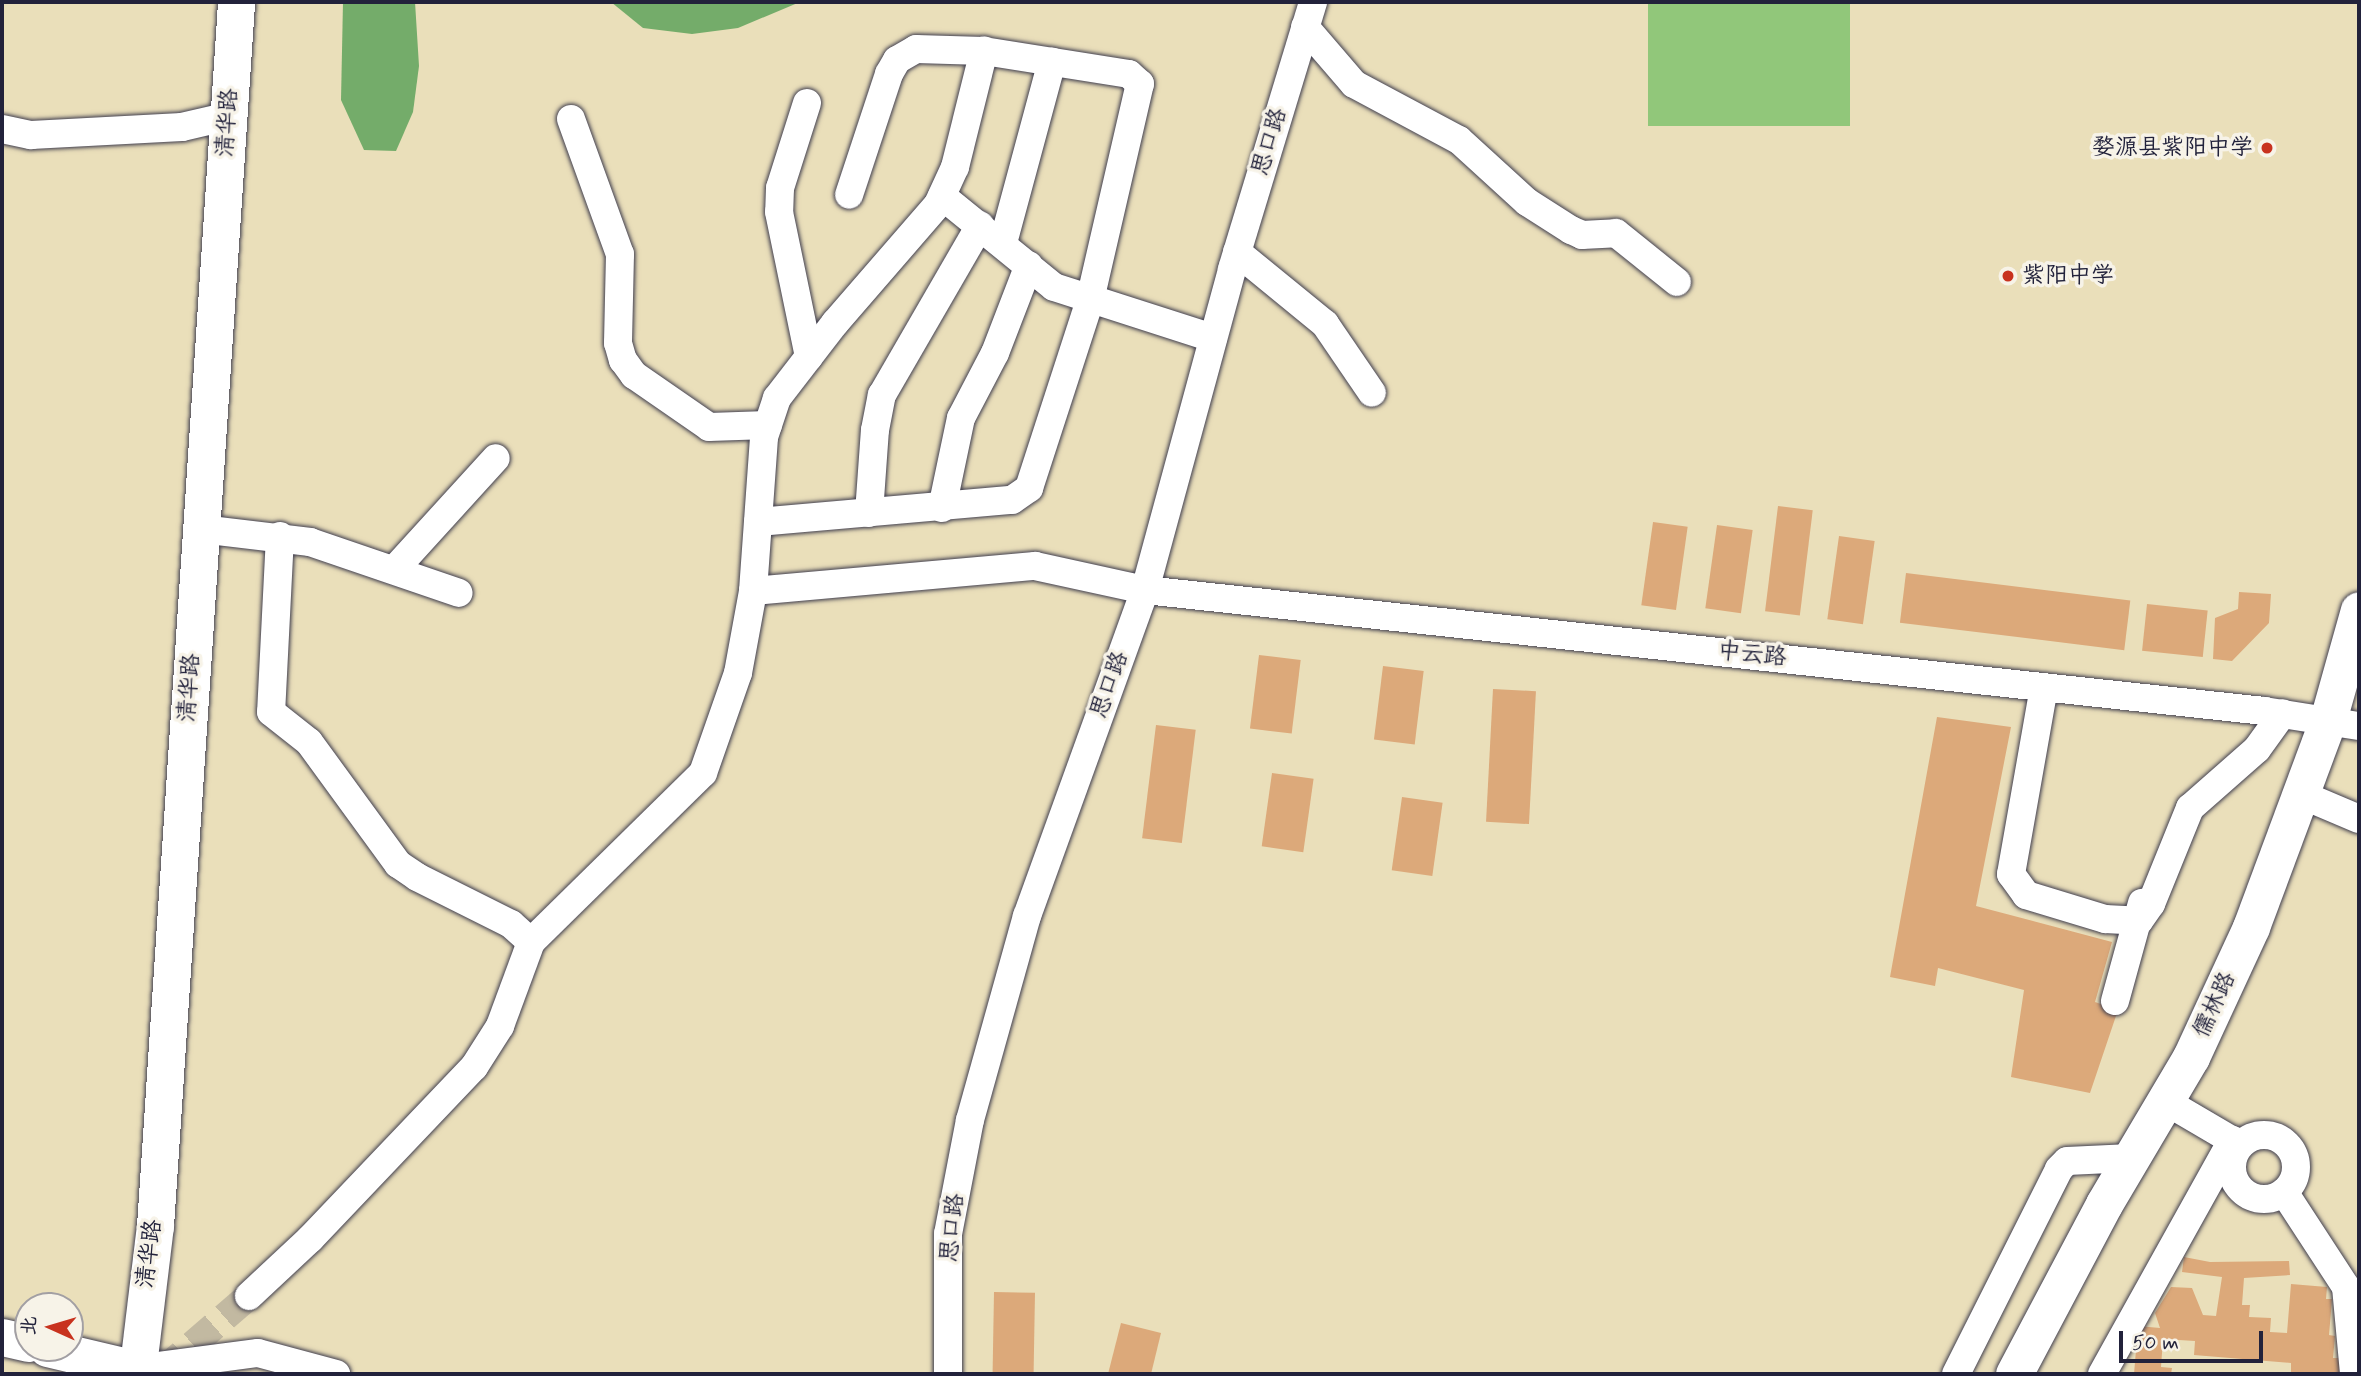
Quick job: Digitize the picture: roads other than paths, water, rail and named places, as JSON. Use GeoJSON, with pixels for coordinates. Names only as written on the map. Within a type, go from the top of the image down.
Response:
{"type":"FeatureCollection","features":[{"type":"Feature","properties":{"kind":"main road","name":"清华路"},"geometry":{"type":"LineString","coordinates":[[134,1373],[155,1226],[236,2]]}},
{"type":"Feature","properties":{"kind":"main road","name":"儒林路"},"geometry":{"type":"LineString","coordinates":[[2014,1374],[2131,1158],[2191,1057],[2251,927],[2300,794],[2344,723],[2359,610]]}},
{"type":"Feature","properties":{"kind":"main road"},"geometry":{"type":"LineString","coordinates":[[84,1359],[134,1373]]}},
{"type":"Feature","properties":{"kind":"street"},"geometry":{"type":"LineString","coordinates":[[1309,14],[1354,84],[1459,140],[1527,202],[1571,230],[1582,235],[1616,233],[1677,282]]}},
{"type":"Feature","properties":{"kind":"street","name":"思口路"},"geometry":{"type":"LineString","coordinates":[[948,1374],[948,1234],[970,1120],[1027,916],[1145,590],[1237,252],[1309,14]]}},
{"type":"Feature","properties":{"kind":"street"},"geometry":{"type":"LineString","coordinates":[[758,523],[942,509],[1012,500],[1030,488],[1090,300],[1140,84],[1129,74],[984,51],[916,49],[897,60],[849,195]]}},
{"type":"Feature","properties":{"kind":"street"},"geometry":{"type":"LineString","coordinates":[[249,1296],[310,1239],[474,1067],[500,1026],[531,942],[703,773],[738,673],[753,591],[768,425],[777,398],[942,196],[954,167],[984,51]]}},
{"type":"Feature","properties":{"kind":"street"},"geometry":{"type":"LineString","coordinates":[[1003,243],[1052,62]]}},
{"type":"Feature","properties":{"kind":"street"},"geometry":{"type":"LineString","coordinates":[[807,103],[780,188],[779,212],[809,357]]}},
{"type":"Feature","properties":{"kind":"street"},"geometry":{"type":"LineString","coordinates":[[2,129],[31,135],[182,127],[229,116]]}},
{"type":"Feature","properties":{"kind":"street"},"geometry":{"type":"LineString","coordinates":[[571,118],[621,254],[618,343],[623,360],[634,375],[709,428],[768,425]]}},
{"type":"Feature","properties":{"kind":"street"},"geometry":{"type":"LineString","coordinates":[[942,196],[1054,287],[1213,338]]}},
{"type":"Feature","properties":{"kind":"street"},"geometry":{"type":"LineString","coordinates":[[869,513],[875,430],[882,395],[981,225]]}},
{"type":"Feature","properties":{"kind":"street"},"geometry":{"type":"LineString","coordinates":[[1237,252],[1325,324],[1372,393]]}},
{"type":"Feature","properties":{"kind":"street"},"geometry":{"type":"LineString","coordinates":[[942,509],[961,418],[995,353],[1029,265]]}},
{"type":"Feature","properties":{"kind":"street"},"geometry":{"type":"LineString","coordinates":[[394,570],[496,458]]}},
{"type":"Feature","properties":{"kind":"street"},"geometry":{"type":"LineString","coordinates":[[201,529],[280,536],[394,570],[459,593]]}},
{"type":"Feature","properties":{"kind":"street"},"geometry":{"type":"LineString","coordinates":[[280,536],[271,712],[317,752],[398,864],[511,924],[531,942]]}},
{"type":"Feature","properties":{"kind":"street","name":"中云路"},"geometry":{"type":"LineString","coordinates":[[753,591],[1035,566],[1145,590],[2283,713],[2344,723]]}},
{"type":"Feature","properties":{"kind":"street"},"geometry":{"type":"LineString","coordinates":[[2044,687],[2011,874],[2015,885],[2039,899],[2105,919],[2139,921]]}},
{"type":"Feature","properties":{"kind":"street"},"geometry":{"type":"LineString","coordinates":[[2115,1001],[2179,793],[2226,750],[2283,713]]}},
{"type":"Feature","properties":{"kind":"street"},"geometry":{"type":"LineString","coordinates":[[2300,794],[2358,822]]}},
{"type":"Feature","properties":{"kind":"street"},"geometry":{"type":"LineString","coordinates":[[2165,1101],[2236,1142]]}},
{"type":"Feature","properties":{"kind":"street"},"geometry":{"type":"LineString","coordinates":[[2102,1374],[2236,1142],[2269,1135],[2287,1145],[2295,1174],[2284,1192],[2264,1199],[2245,1192],[2233,1175],[2236,1142]]}},
{"type":"Feature","properties":{"kind":"street"},"geometry":{"type":"LineString","coordinates":[[1956,1374],[2059,1169],[2067,1161],[2131,1158]]}},
{"type":"Feature","properties":{"kind":"street"},"geometry":{"type":"LineString","coordinates":[[2284,1192],[2346,1287],[2354,1374]]}},
{"type":"Feature","properties":{"kind":"street"},"geometry":{"type":"LineString","coordinates":[[134,1373],[258,1353],[336,1374]]}},
{"type":"Feature","properties":{"kind":"tunnel"},"geometry":{"type":"LineString","coordinates":[[161,1372],[249,1296]]}},
{"type":"Feature","properties":{"kind":"place","name":"婺源县紫阳中学"},"geometry":{"type":"Point","coordinates":[2267,148]}},
{"type":"Feature","properties":{"kind":"place","name":"紫阳中学"},"geometry":{"type":"Point","coordinates":[2008,276]}}]}
